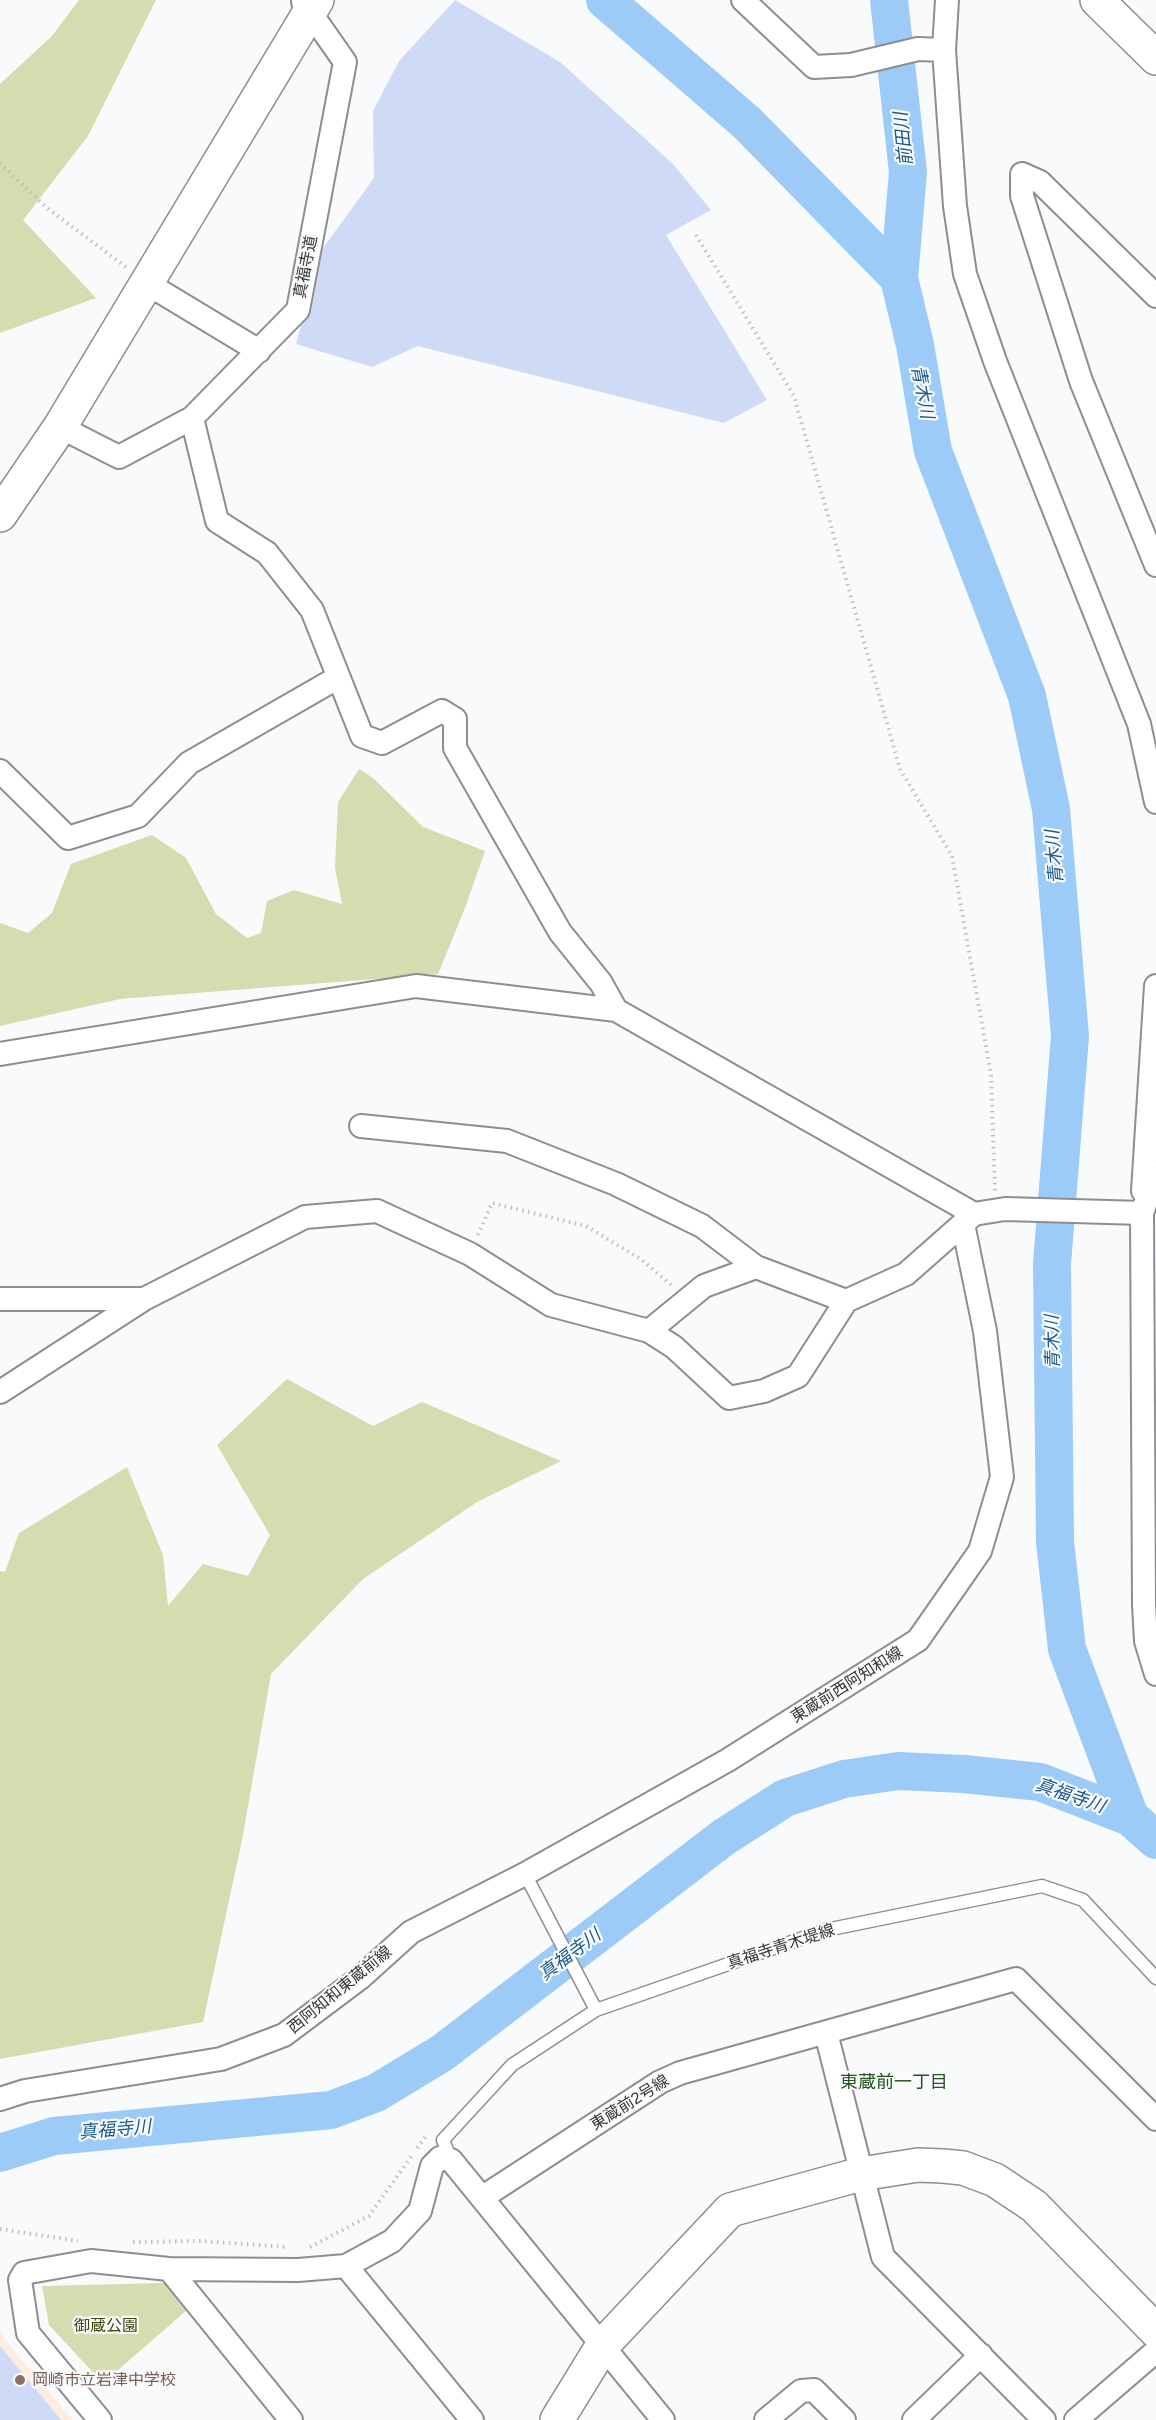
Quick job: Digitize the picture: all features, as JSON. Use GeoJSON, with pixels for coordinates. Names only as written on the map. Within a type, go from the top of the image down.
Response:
{"type":"FeatureCollection","features":[{"type":"Feature","properties":{"kind":"street"},"geometry":{"type":"LineString","coordinates":[[743,0],[814,67],[851,65],[918,49],[944,50]]}},
{"type":"Feature","properties":{"kind":"street"},"geometry":{"type":"LineString","coordinates":[[947,0],[944,50],[955,206],[965,274],[995,361],[1139,724],[1156,802]]}},
{"type":"Feature","properties":{"kind":"street"},"geometry":{"type":"LineString","coordinates":[[1097,0],[1156,58]]}},
{"type":"Feature","properties":{"kind":"street"},"geometry":{"type":"LineString","coordinates":[[0,515],[60,427],[148,284],[309,3]]}},
{"type":"Feature","properties":{"kind":"street","name":"真福寺道"},"geometry":{"type":"LineString","coordinates":[[60,427],[119,457],[192,418],[298,310],[345,62],[309,3]]}},
{"type":"Feature","properties":{"kind":"street"},"geometry":{"type":"LineString","coordinates":[[1156,296],[1040,182],[1022,174],[1022,196],[1081,381],[1156,565]]}},
{"type":"Feature","properties":{"kind":"street"},"geometry":{"type":"LineString","coordinates":[[148,284],[259,351]]}},
{"type":"Feature","properties":{"kind":"street"},"geometry":{"type":"LineString","coordinates":[[192,418],[217,521],[267,553],[312,610],[337,678],[362,736],[382,743],[442,711],[455,719],[455,748],[560,932],[601,982],[616,1010]]}},
{"type":"Feature","properties":{"kind":"street"},"geometry":{"type":"LineString","coordinates":[[0,771],[68,838],[138,816],[189,763],[337,678]]}},
{"type":"Feature","properties":{"kind":"street"},"geometry":{"type":"LineString","coordinates":[[0,1054],[416,986],[616,1010],[985,1214],[1102,1211],[1142,1213]]}},
{"type":"Feature","properties":{"kind":"street"},"geometry":{"type":"LineString","coordinates":[[1156,986],[1142,1213],[1144,1605],[1146,1641],[1156,1674]]}},
{"type":"Feature","properties":{"kind":"street"},"geometry":{"type":"LineString","coordinates":[[361,1126],[507,1141],[616,1184],[702,1226],[756,1267],[846,1301]]}},
{"type":"Feature","properties":{"kind":"street"},"geometry":{"type":"LineString","coordinates":[[1156,1173],[1142,1213],[1156,1265]]}},
{"type":"Feature","properties":{"kind":"street"},"geometry":{"type":"LineString","coordinates":[[0,1392],[144,1299],[305,1217],[377,1211],[470,1254],[551,1305],[649,1332],[674,1347],[729,1398],[764,1390],[798,1376],[846,1301],[906,1274],[985,1214]]}},
{"type":"Feature","properties":{"kind":"street","name":"東蔵前西阿知和線"},"geometry":{"type":"LineString","coordinates":[[525,1874],[728,1760],[918,1640],[981,1551],[1002,1477],[986,1330],[985,1214]]}},
{"type":"Feature","properties":{"kind":"street"},"geometry":{"type":"LineString","coordinates":[[649,1332],[704,1286],[756,1267]]}},
{"type":"Feature","properties":{"kind":"street"},"geometry":{"type":"LineString","coordinates":[[0,1299],[144,1299]]}},
{"type":"Feature","properties":{"kind":"street","name":"西阿知和東蔵前線"},"geometry":{"type":"LineString","coordinates":[[0,2099],[25,2091],[221,2059],[284,2035],[360,1978],[411,1932],[525,1874]]}},
{"type":"Feature","properties":{"kind":"street","name":"東蔵前2号線"},"geometry":{"type":"LineString","coordinates":[[483,2198],[660,2082],[680,2073],[1016,1980],[1156,2119]]}},
{"type":"Feature","properties":{"kind":"street"},"geometry":{"type":"LineString","coordinates":[[826,2033],[883,2257],[1044,2420]]}},
{"type":"Feature","properties":{"kind":"street"},"geometry":{"type":"LineString","coordinates":[[100,2420],[28,2333],[20,2280],[24,2273],[91,2260],[169,2269],[298,2270],[346,2265],[392,2241],[420,2211],[432,2166],[440,2158],[451,2160],[663,2420]]}},
{"type":"Feature","properties":{"kind":"street"},"geometry":{"type":"LineString","coordinates":[[557,2420],[603,2345],[730,2210],[861,2174],[918,2165],[963,2168],[994,2180],[1034,2205],[1156,2331]]}},
{"type":"Feature","properties":{"kind":"street"},"geometry":{"type":"LineString","coordinates":[[346,2265],[469,2419]]}},
{"type":"Feature","properties":{"kind":"street"},"geometry":{"type":"LineString","coordinates":[[169,2269],[291,2420]]}},
{"type":"Feature","properties":{"kind":"street"},"geometry":{"type":"LineString","coordinates":[[1076,2420],[1156,2351]]}},
{"type":"Feature","properties":{"kind":"street"},"geometry":{"type":"LineString","coordinates":[[914,2420],[981,2355]]}},
{"type":"Feature","properties":{"kind":"street"},"geometry":{"type":"LineString","coordinates":[[766,2420],[801,2391],[808,2389],[814,2390],[844,2420]]}},
{"type":"Feature","properties":{"kind":"lane"},"geometry":{"type":"LineString","coordinates":[[525,1874],[596,2010]]}},
{"type":"Feature","properties":{"kind":"lane","name":"真福寺青木堤線"},"geometry":{"type":"LineString","coordinates":[[451,2160],[443,2140],[512,2065],[596,2010],[826,1930],[1042,1886],[1083,1900],[1156,1978]]}},
{"type":"Feature","properties":{"kind":"path"},"geometry":{"type":"LineString","coordinates":[[0,163],[47,208],[148,284]]}},
{"type":"Feature","properties":{"kind":"path"},"geometry":{"type":"LineString","coordinates":[[696,235],[794,396],[900,769],[952,856],[991,1075],[985,1214]]}},
{"type":"Feature","properties":{"kind":"path"},"geometry":{"type":"LineString","coordinates":[[470,1254],[492,1203],[586,1226],[642,1260],[687,1300]]}},
{"type":"Feature","properties":{"kind":"path"},"geometry":{"type":"LineString","coordinates":[[307,2248],[369,2216],[432,2128]]}},
{"type":"Feature","properties":{"kind":"path"},"geometry":{"type":"LineString","coordinates":[[0,2229],[81,2241]]}},
{"type":"Feature","properties":{"kind":"path"},"geometry":{"type":"LineString","coordinates":[[125,2242],[201,2241],[296,2247]]}},
{"type":"Feature","properties":{"kind":"shaded area","name":"岡崎市立岩津中学校"},"geometry":{"type":"Polygon","coordinates":[[[0,2331],[5,2340],[73,2420],[0,2420],[0,2331]]]}},
{"type":"Feature","properties":{"kind":"green space"},"geometry":{"type":"Polygon","coordinates":[[[79,0],[156,0],[88,136],[23,220],[96,298],[0,333],[0,84],[52,36],[79,0]]]}},
{"type":"Feature","properties":{"kind":"green space"},"geometry":{"type":"Polygon","coordinates":[[[359,769],[373,778],[423,827],[485,851],[438,974],[120,999],[0,1026],[0,923],[28,933],[52,913],[71,864],[152,835],[186,858],[216,914],[247,938],[261,933],[267,901],[294,890],[342,904],[335,868],[338,802],[359,769]]]}},
{"type":"Feature","properties":{"kind":"green space"},"geometry":{"type":"Polygon","coordinates":[[[287,1379],[373,1426],[422,1402],[561,1461],[477,1502],[363,1579],[271,1674],[243,1835],[203,2022],[0,2059],[0,1571],[5,1572],[19,1533],[127,1467],[163,1555],[168,1606],[203,1564],[248,1576],[270,1535],[217,1445],[287,1379]]]}},
{"type":"Feature","properties":{"kind":"green space","name":"御蔵公園"},"geometry":{"type":"Polygon","coordinates":[[[164,2283],[186,2311],[103,2383],[49,2325],[42,2286],[164,2283]]]}},
{"type":"Feature","properties":{"kind":"building"},"geometry":{"type":"Polygon","coordinates":[[[455,0],[560,62],[672,163],[711,210],[666,235],[767,400],[724,423],[418,346],[372,367],[296,344],[301,326],[311,313],[323,248],[374,178],[373,111],[399,61],[455,0]]]}},
{"type":"Feature","properties":{"kind":"building","name":"岡崎市立岩津中学校"},"geometry":{"type":"Polygon","coordinates":[[[0,2346],[61,2420],[0,2420],[0,2346]]]}},
{"type":"Feature","properties":{"kind":"waterway","name":"青木川"},"geometry":{"type":"LineString","coordinates":[[605,0],[747,123],[899,278],[915,345],[933,451],[1027,696],[1051,809],[1070,1036],[1052,1264],[1055,1542],[1067,1649],[1130,1817],[1156,1840]]}},
{"type":"Feature","properties":{"kind":"waterway","name":"前田川"},"geometry":{"type":"LineString","coordinates":[[889,0],[908,172],[899,278]]}},
{"type":"Feature","properties":{"kind":"waterway","name":"真福寺川"},"geometry":{"type":"LineString","coordinates":[[0,2153],[54,2136],[331,2110],[376,2093],[442,2053],[724,1837],[785,1798],[844,1779],[898,1771],[964,1774],[1040,1782],[1130,1817]]}},
{"type":"Feature","properties":{"kind":"place","name":"岡崎市立岩津中学校"},"geometry":{"type":"Point","coordinates":[20,2380]}},
{"type":"Feature","properties":{"kind":"district","name":"東蔵前一丁目"},"geometry":{"type":"Point","coordinates":[894,2083]}}]}
